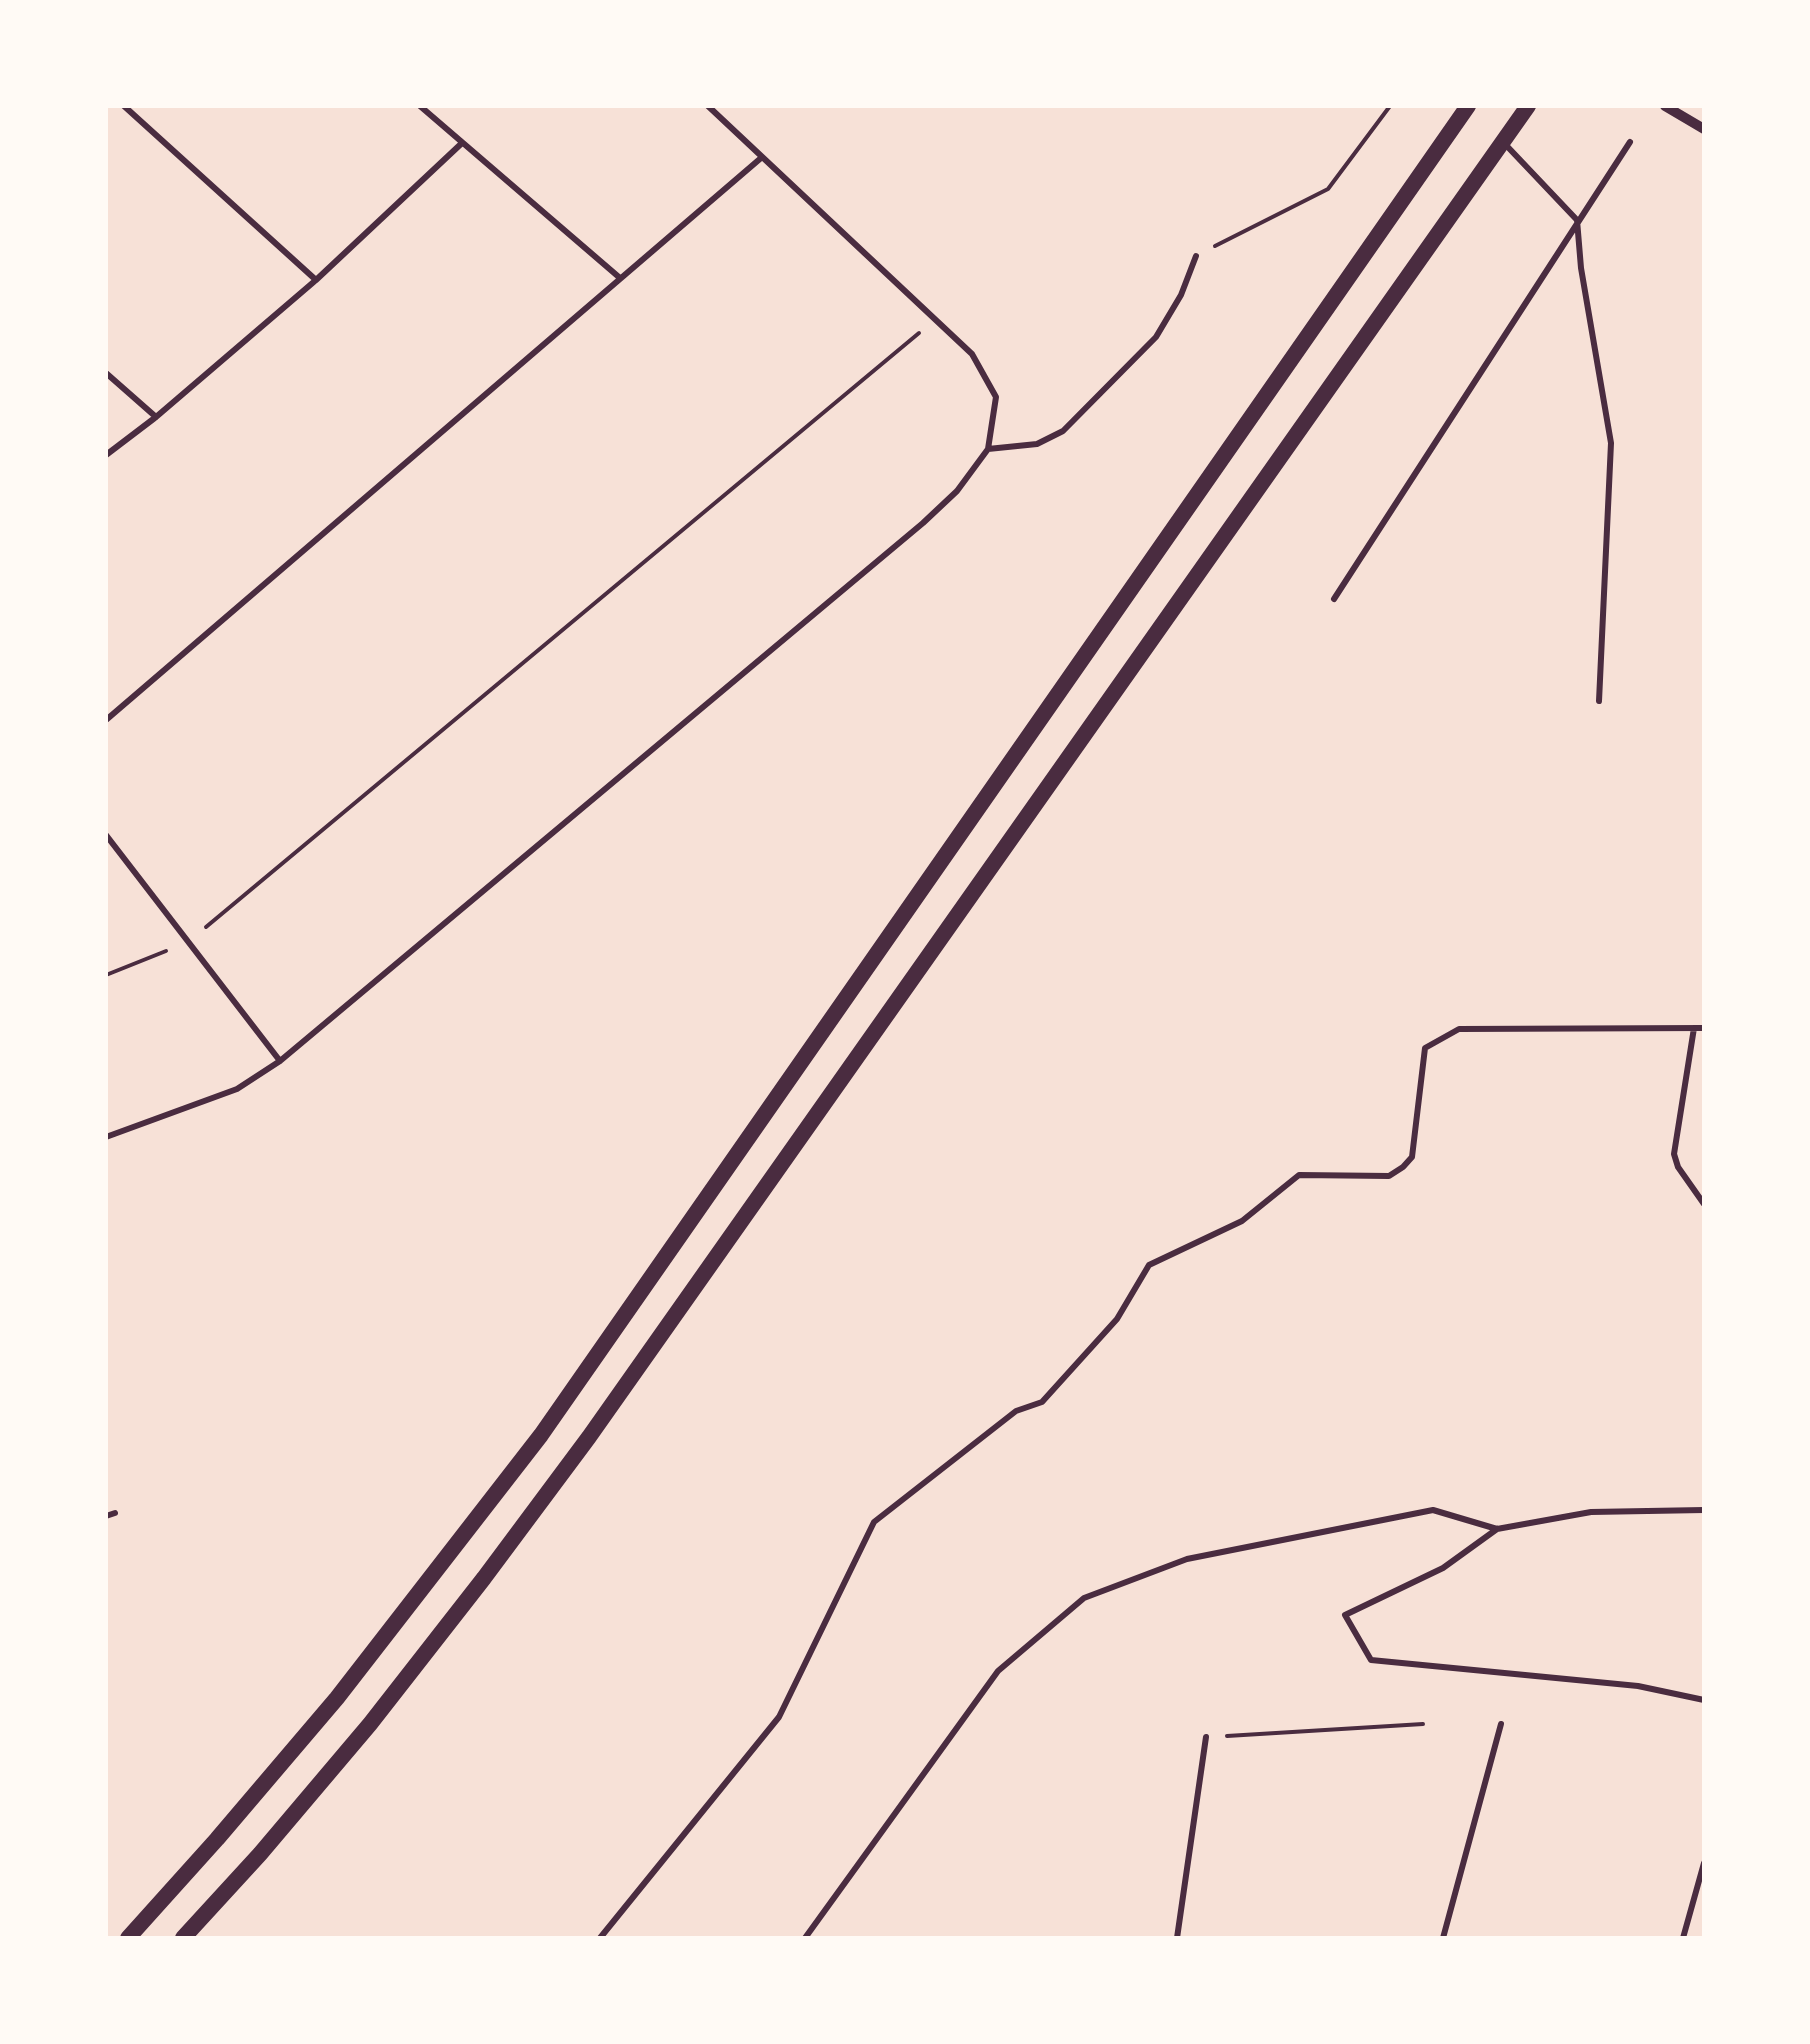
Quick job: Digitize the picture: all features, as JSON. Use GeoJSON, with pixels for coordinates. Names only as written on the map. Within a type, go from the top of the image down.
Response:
{"type":"FeatureCollection","features":[{"type":"Feature","properties":{"kind":"highway"},"geometry":{"type":"LineString","coordinates":[[1437,150],[1456,106]]}},
{"type":"Feature","properties":{"kind":"highway"},"geometry":{"type":"LineString","coordinates":[[128,1938],[323,1715],[449,1558],[541,1435],[1468,106]]}},
{"type":"Feature","properties":{"kind":"highway"},"geometry":{"type":"LineString","coordinates":[[183,1938],[260,1854],[370,1724],[484,1578],[589,1437],[1528,106]]}},
{"type":"Feature","properties":{"kind":"street"},"geometry":{"type":"LineString","coordinates":[[124,106],[316,280]]}},
{"type":"Feature","properties":{"kind":"street"},"geometry":{"type":"LineString","coordinates":[[420,106],[620,278]]}},
{"type":"Feature","properties":{"kind":"street"},"geometry":{"type":"LineString","coordinates":[[106,1137],[237,1089],[280,1060],[923,523],[957,491],[988,449],[996,397],[972,354],[708,106]]}},
{"type":"Feature","properties":{"kind":"street"},"geometry":{"type":"LineString","coordinates":[[1665,106],[1704,129]]}},
{"type":"Feature","properties":{"kind":"street"},"geometry":{"type":"LineString","coordinates":[[1503,142],[1578,220],[1581,268],[1611,443],[1599,701]]}},
{"type":"Feature","properties":{"kind":"street"},"geometry":{"type":"LineString","coordinates":[[1334,598],[1630,142]]}},
{"type":"Feature","properties":{"kind":"street"},"geometry":{"type":"LineString","coordinates":[[106,456],[156,417],[316,280],[462,143]]}},
{"type":"Feature","properties":{"kind":"street"},"geometry":{"type":"LineString","coordinates":[[106,720],[761,158]]}},
{"type":"Feature","properties":{"kind":"street"},"geometry":{"type":"LineString","coordinates":[[988,449],[1037,444],[1063,431],[1156,337],[1180,295],[1196,256]]}},
{"type":"Feature","properties":{"kind":"street"},"geometry":{"type":"LineString","coordinates":[[106,373],[156,417]]}},
{"type":"Feature","properties":{"kind":"street"},"geometry":{"type":"LineString","coordinates":[[106,836],[280,1060]]}},
{"type":"Feature","properties":{"kind":"street"},"geometry":{"type":"LineString","coordinates":[[1694,1028],[1674,1154],[1678,1167],[1704,1204]]}},
{"type":"Feature","properties":{"kind":"street"},"geometry":{"type":"LineString","coordinates":[[600,1938],[779,1717],[874,1522],[1016,1410],[1042,1402],[1117,1318],[1149,1265],[1242,1221],[1299,1175],[1389,1176],[1403,1167],[1412,1157],[1425,1048],[1459,1029],[1704,1028]]}},
{"type":"Feature","properties":{"kind":"street"},"geometry":{"type":"LineString","coordinates":[[805,1938],[998,1671],[1084,1598],[1187,1559],[1433,1510],[1497,1529]]}},
{"type":"Feature","properties":{"kind":"street"},"geometry":{"type":"LineString","coordinates":[[1704,1510],[1591,1512],[1497,1529],[1443,1568],[1345,1615],[1371,1660],[1638,1686],[1704,1700]]}},
{"type":"Feature","properties":{"kind":"street"},"geometry":{"type":"LineString","coordinates":[[106,1516],[115,1513]]}},
{"type":"Feature","properties":{"kind":"street"},"geometry":{"type":"LineString","coordinates":[[1443,1938],[1501,1724]]}},
{"type":"Feature","properties":{"kind":"street"},"geometry":{"type":"LineString","coordinates":[[1177,1938],[1206,1737]]}},
{"type":"Feature","properties":{"kind":"street"},"geometry":{"type":"LineString","coordinates":[[1683,1938],[1704,1863]]}},
{"type":"Feature","properties":{"kind":"path"},"geometry":{"type":"LineString","coordinates":[[1196,256],[1328,189],[1390,106]]}},
{"type":"Feature","properties":{"kind":"path"},"geometry":{"type":"LineString","coordinates":[[106,975],[188,942],[936,319]]}},
{"type":"Feature","properties":{"kind":"path"},"geometry":{"type":"LineString","coordinates":[[1206,1737],[1423,1724]]}}]}
